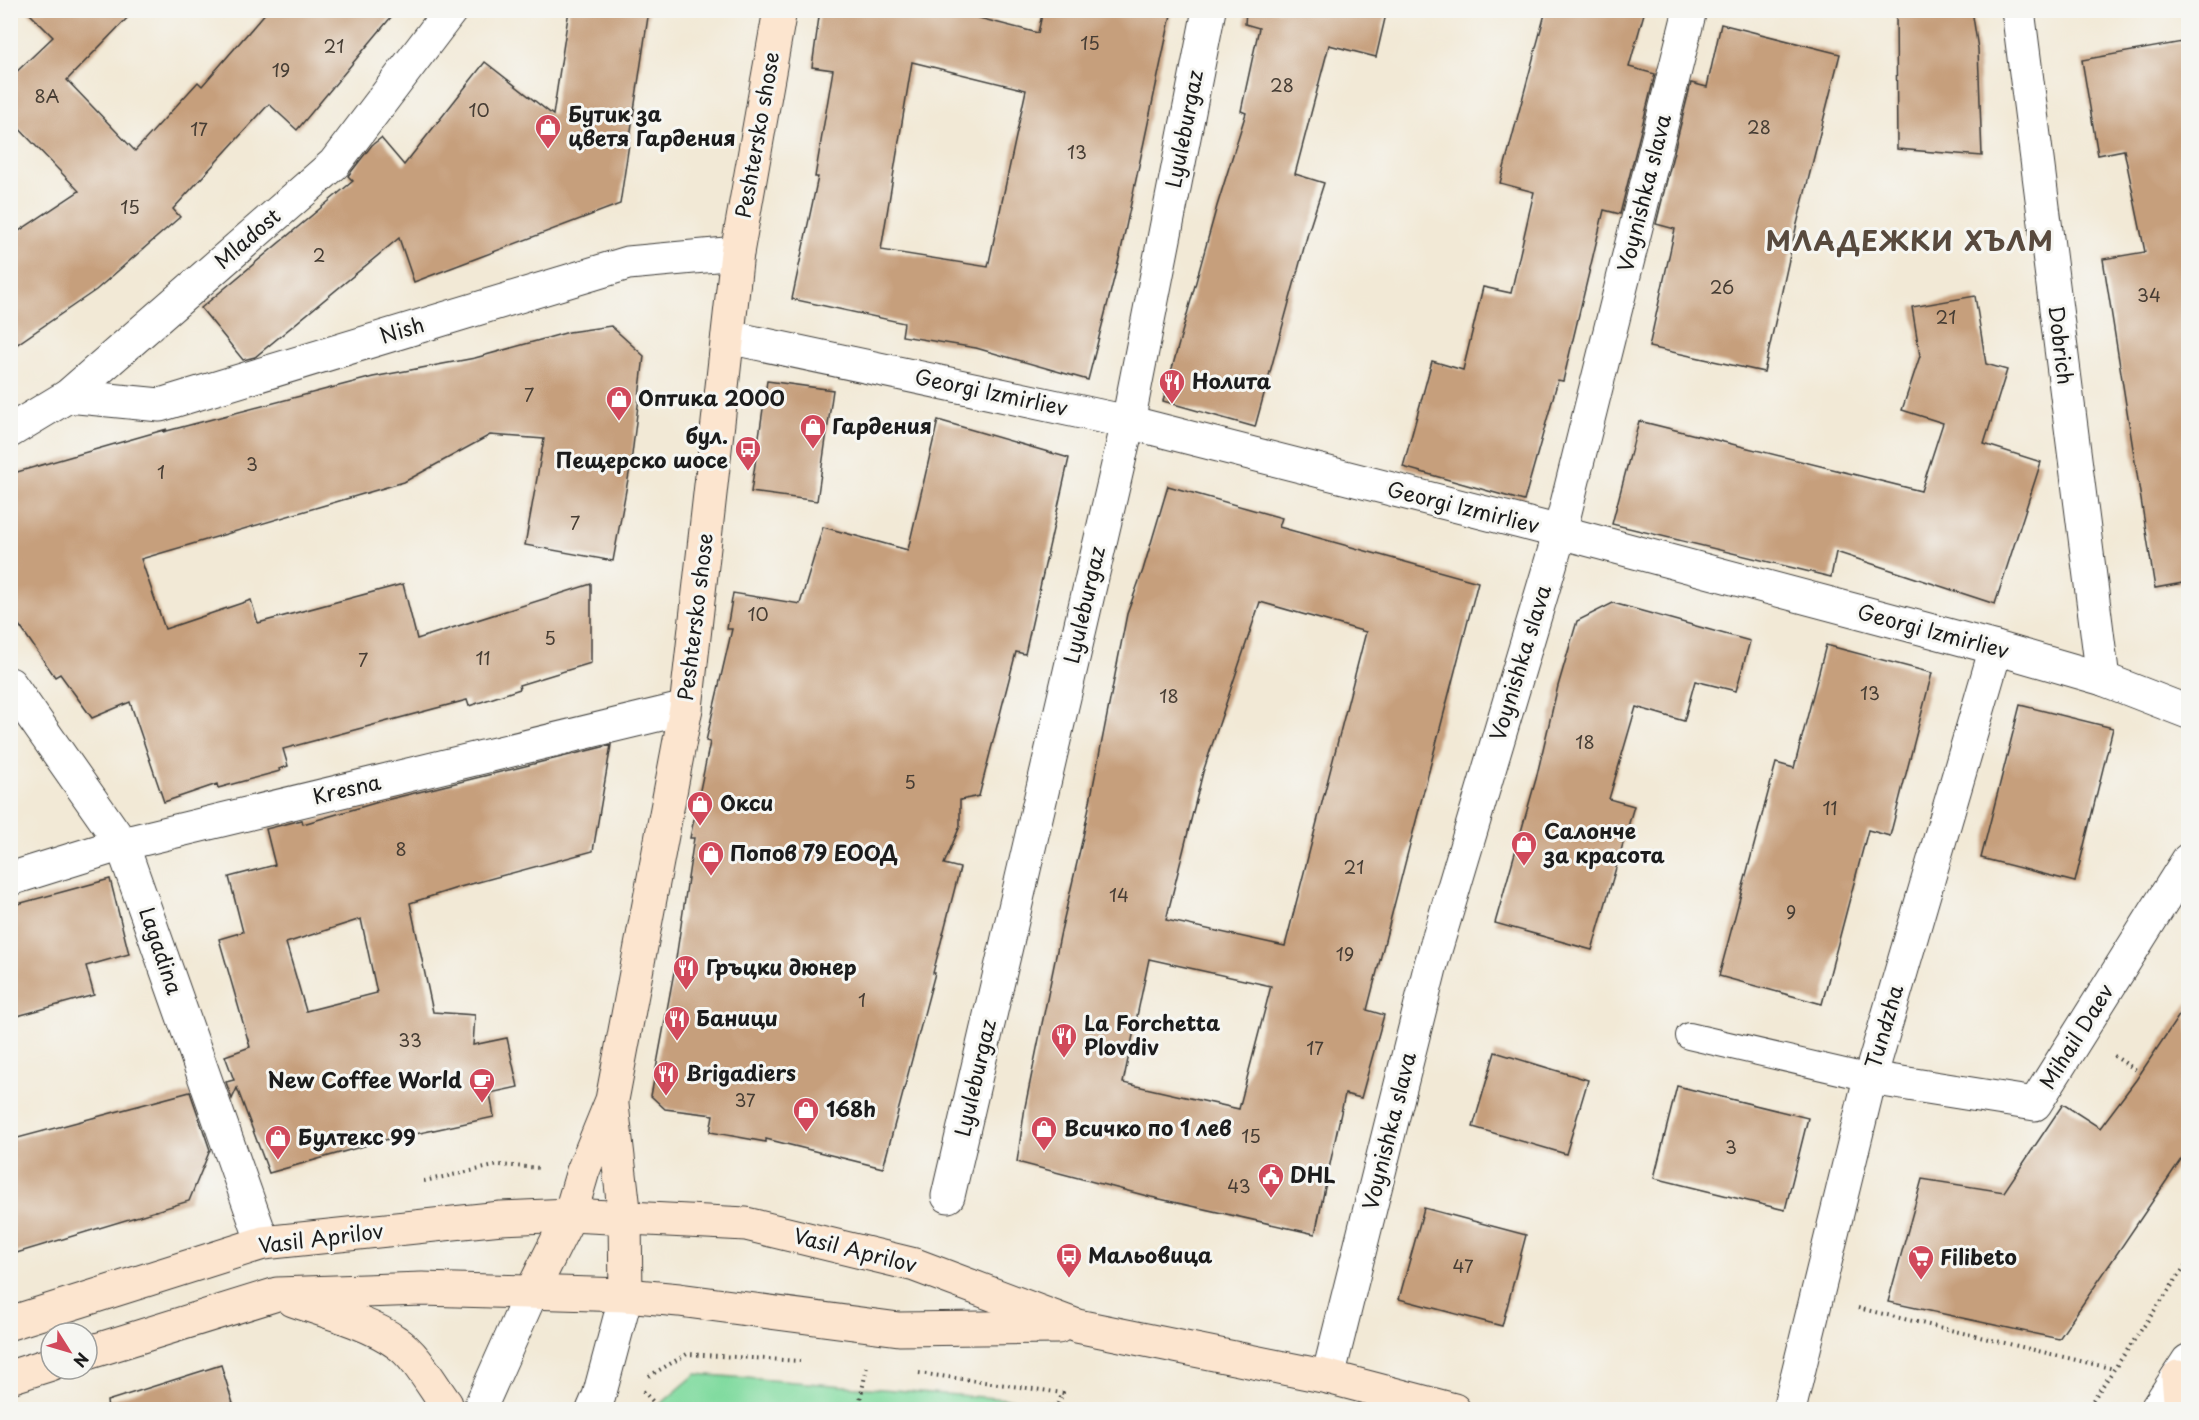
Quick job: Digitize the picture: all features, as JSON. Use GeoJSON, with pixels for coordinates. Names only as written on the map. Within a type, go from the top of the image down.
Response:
{"type":"FeatureCollection","features":[{"type":"Feature","properties":{"kind":"main road","name":"Peshtersko shose"},"geometry":{"type":"LineString","coordinates":[[532,1291],[570,1215],[583,1171],[612,1100],[686,708],[737,253],[780,10]]}},
{"type":"Feature","properties":{"kind":"main road"},"geometry":{"type":"LineString","coordinates":[[612,1100],[625,1218],[626,1295]]}},
{"type":"Feature","properties":{"kind":"main road","name":"Vasil Aprilov"},"geometry":{"type":"LineString","coordinates":[[10,1323],[263,1243],[501,1218],[570,1215],[746,1224],[915,1265],[1077,1326],[1328,1377],[1454,1410]]}},
{"type":"Feature","properties":{"kind":"main road"},"geometry":{"type":"LineString","coordinates":[[99,1349],[277,1294],[422,1289],[532,1291]]}},
{"type":"Feature","properties":{"kind":"main road","name":"Vasil Aprilov"},"geometry":{"type":"LineString","coordinates":[[532,1291],[679,1300],[899,1329],[1077,1326]]}},
{"type":"Feature","properties":{"kind":"main road"},"geometry":{"type":"LineString","coordinates":[[277,1294],[370,1328],[397,1342],[414,1360],[446,1404],[447,1410]]}},
{"type":"Feature","properties":{"kind":"main road"},"geometry":{"type":"LineString","coordinates":[[10,1377],[39,1368]]}},
{"type":"Feature","properties":{"kind":"main road"},"geometry":{"type":"LineString","coordinates":[[2181,1410],[2183,1369]]}},
{"type":"Feature","properties":{"kind":"street","name":"Mladost"},"geometry":{"type":"LineString","coordinates":[[10,431],[68,396],[334,164],[451,10]]}},
{"type":"Feature","properties":{"kind":"street","name":"Lyuleburgaz"},"geometry":{"type":"LineString","coordinates":[[948,1196],[1128,422],[1209,10]]}},
{"type":"Feature","properties":{"kind":"street","name":"Voynishka slava"},"geometry":{"type":"LineString","coordinates":[[1328,1377],[1431,964],[1560,532],[1690,10]]}},
{"type":"Feature","properties":{"kind":"street","name":"Dobrich"},"geometry":{"type":"LineString","coordinates":[[2018,10],[2103,679]]}},
{"type":"Feature","properties":{"kind":"street","name":"Nish"},"geometry":{"type":"LineString","coordinates":[[68,396],[160,405],[628,263],[737,253]]}},
{"type":"Feature","properties":{"kind":"street","name":"Georgi Izmirliev"},"geometry":{"type":"LineString","coordinates":[[728,337],[1128,422],[1560,532],[1996,648],[2103,679],[2188,712]]}},
{"type":"Feature","properties":{"kind":"street","name":"Tundzha"},"geometry":{"type":"LineString","coordinates":[[1789,1410],[1870,1078],[1996,648]]}},
{"type":"Feature","properties":{"kind":"street","name":"Lagadina"},"geometry":{"type":"LineString","coordinates":[[10,684],[122,844],[263,1243]]}},
{"type":"Feature","properties":{"kind":"street","name":"Kresna"},"geometry":{"type":"LineString","coordinates":[[10,879],[122,844],[686,708]]}},
{"type":"Feature","properties":{"kind":"street","name":"Mihail Daev"},"geometry":{"type":"LineString","coordinates":[[1870,1078],[2035,1104],[2188,860]]}},
{"type":"Feature","properties":{"kind":"street"},"geometry":{"type":"LineString","coordinates":[[479,1410],[532,1291]]}},
{"type":"Feature","properties":{"kind":"street"},"geometry":{"type":"LineString","coordinates":[[593,1410],[599,1396],[626,1295]]}},
{"type":"Feature","properties":{"kind":"street"},"geometry":{"type":"LineString","coordinates":[[2156,1410],[2183,1369]]}},
{"type":"Feature","properties":{"kind":"lane"},"geometry":{"type":"LineString","coordinates":[[1689,1035],[1870,1078]]}},
{"type":"Feature","properties":{"kind":"path"},"geometry":{"type":"LineString","coordinates":[[2086,1410],[2188,1262]]}},
{"type":"Feature","properties":{"kind":"path"},"geometry":{"type":"LineString","coordinates":[[1816,1297],[2114,1369]]}},
{"type":"Feature","properties":{"kind":"path"},"geometry":{"type":"LineString","coordinates":[[647,1378],[687,1354],[811,1362]]}},
{"type":"Feature","properties":{"kind":"path"},"geometry":{"type":"LineString","coordinates":[[856,1365],[879,1368]]}},
{"type":"Feature","properties":{"kind":"path"},"geometry":{"type":"LineString","coordinates":[[858,1410],[867,1366]]}},
{"type":"Feature","properties":{"kind":"path"},"geometry":{"type":"LineString","coordinates":[[913,1372],[1063,1393],[1055,1410]]}},
{"type":"Feature","properties":{"kind":"path"},"geometry":{"type":"LineString","coordinates":[[637,1384],[661,1410]]}},
{"type":"Feature","properties":{"kind":"green space"},"geometry":{"type":"Polygon","coordinates":[[[696,1374],[1057,1403],[1055,1410],[655,1409],[696,1374]]]}},
{"type":"Feature","properties":{"kind":"building"},"geometry":{"type":"Polygon","coordinates":[[[26,10],[135,10],[67,80],[135,151],[198,82],[202,86],[268,10],[397,10],[297,130],[269,104],[173,209],[180,217],[96,290],[10,349],[10,237],[79,191],[10,119],[10,78],[53,37],[26,10]]]}},
{"type":"Feature","properties":{"kind":"building"},"geometry":{"type":"Polygon","coordinates":[[[569,10],[649,10],[620,204],[414,282],[399,238],[255,357],[243,360],[201,308],[353,181],[348,176],[372,145],[381,138],[404,165],[485,62],[553,115],[569,10]]]}},
{"type":"Feature","properties":{"kind":"building"},"geometry":{"type":"Polygon","coordinates":[[[820,10],[948,10],[1038,33],[1043,10],[1172,10],[1120,255],[1088,380],[976,348],[902,336],[904,323],[792,299],[818,177],[815,177],[833,70],[812,67],[820,10]],[[912,62],[881,250],[988,267],[1026,90],[912,62]]]}},
{"type":"Feature","properties":{"kind":"building"},"geometry":{"type":"Polygon","coordinates":[[[1246,10],[1387,10],[1376,57],[1329,45],[1295,174],[1324,183],[1255,427],[1163,401],[1217,206],[1246,113],[1241,111],[1259,28],[1245,24],[1246,10]]]}},
{"type":"Feature","properties":{"kind":"building"},"geometry":{"type":"Polygon","coordinates":[[[1546,10],[1645,10],[1629,67],[1655,74],[1620,214],[1604,210],[1563,381],[1558,380],[1524,501],[1403,467],[1432,361],[1463,370],[1483,287],[1511,293],[1534,192],[1500,183],[1546,10]]]}},
{"type":"Feature","properties":{"kind":"building"},"geometry":{"type":"Polygon","coordinates":[[[1896,10],[1972,10],[1978,49],[1982,156],[1897,149],[1896,10]]]}},
{"type":"Feature","properties":{"kind":"building"},"geometry":{"type":"Polygon","coordinates":[[[1721,24],[1840,54],[1796,228],[1764,372],[1649,347],[1675,229],[1656,224],[1691,83],[1707,87],[1721,24]]]}},
{"type":"Feature","properties":{"kind":"building"},"geometry":{"type":"Polygon","coordinates":[[[2182,42],[2188,77],[2188,582],[2155,588],[2103,259],[2145,252],[2124,150],[2098,155],[2082,60],[2182,42]]]}},
{"type":"Feature","properties":{"kind":"building"},"geometry":{"type":"Polygon","coordinates":[[[1975,296],[1986,364],[2007,370],[1984,444],[2041,462],[1995,604],[1836,552],[1831,577],[1612,524],[1639,421],[1921,491],[1943,423],[1902,410],[1920,356],[1912,307],[1975,296]]]}},
{"type":"Feature","properties":{"kind":"building"},"geometry":{"type":"Polygon","coordinates":[[[611,326],[644,356],[631,463],[613,561],[525,545],[544,439],[490,435],[404,482],[141,559],[165,629],[251,600],[258,623],[403,584],[417,639],[591,584],[591,663],[519,685],[520,689],[469,706],[467,700],[283,749],[288,766],[279,769],[280,771],[218,788],[217,784],[164,802],[130,702],[92,718],[60,674],[55,677],[10,612],[10,474],[167,429],[163,432],[373,377],[475,358],[569,332],[611,326]]]}},
{"type":"Feature","properties":{"kind":"building"},"geometry":{"type":"Polygon","coordinates":[[[767,381],[833,390],[817,501],[751,492],[767,381]]]}},
{"type":"Feature","properties":{"kind":"building"},"geometry":{"type":"Polygon","coordinates":[[[938,420],[1069,458],[1025,654],[1016,652],[979,796],[960,800],[960,826],[944,864],[960,868],[933,973],[935,973],[883,1168],[766,1139],[766,1142],[710,1132],[713,1115],[665,1109],[651,1096],[674,972],[694,838],[690,838],[710,742],[706,741],[732,629],[727,629],[733,593],[800,604],[823,527],[908,550],[938,420]]]}},
{"type":"Feature","properties":{"kind":"building"},"geometry":{"type":"Polygon","coordinates":[[[1168,486],[1282,518],[1279,527],[1478,582],[1367,1010],[1384,1015],[1361,1098],[1345,1094],[1315,1234],[1151,1197],[1017,1162],[1025,1107],[1083,837],[1127,614],[1143,570],[1168,486]],[[1260,602],[1203,772],[1166,920],[1285,946],[1366,632],[1260,602]],[[1149,959],[1123,1083],[1239,1109],[1271,986],[1149,959]]]}},
{"type":"Feature","properties":{"kind":"building"},"geometry":{"type":"Polygon","coordinates":[[[1613,603],[1750,641],[1736,691],[1695,681],[1684,721],[1636,707],[1609,799],[1634,806],[1592,950],[1495,923],[1536,779],[1558,686],[1577,621],[1613,603]]]}},
{"type":"Feature","properties":{"kind":"building"},"geometry":{"type":"Polygon","coordinates":[[[1826,645],[1932,673],[1890,836],[1868,830],[1822,1004],[1719,976],[1776,763],[1794,768],[1826,645]]]}},
{"type":"Feature","properties":{"kind":"building"},"geometry":{"type":"Polygon","coordinates":[[[2020,705],[2113,728],[2075,882],[1981,858],[2020,705]]]}},
{"type":"Feature","properties":{"kind":"building"},"geometry":{"type":"Polygon","coordinates":[[[611,745],[593,851],[410,903],[433,1012],[475,1015],[473,1045],[507,1038],[518,1087],[490,1093],[494,1117],[406,1136],[406,1134],[269,1173],[237,1088],[232,1099],[226,1082],[234,1080],[225,1056],[250,1047],[219,939],[243,932],[229,877],[275,865],[266,829],[302,820],[303,824],[382,801],[611,745]],[[361,919],[286,943],[306,1011],[377,993],[361,919]]]}},
{"type":"Feature","properties":{"kind":"building"},"geometry":{"type":"Polygon","coordinates":[[[110,879],[129,954],[86,966],[94,995],[10,1018],[10,906],[110,879]]]}},
{"type":"Feature","properties":{"kind":"building"},"geometry":{"type":"Polygon","coordinates":[[[2188,1002],[2188,1149],[2059,1339],[1888,1302],[1922,1179],[2004,1192],[2063,1104],[2100,1128],[2136,1080],[2188,1002]]]}},
{"type":"Feature","properties":{"kind":"building"},"geometry":{"type":"Polygon","coordinates":[[[1495,1052],[1588,1080],[1566,1154],[1473,1127],[1495,1052]]]}},
{"type":"Feature","properties":{"kind":"building"},"geometry":{"type":"Polygon","coordinates":[[[1677,1086],[1808,1118],[1785,1210],[1654,1178],[1677,1086]]]}},
{"type":"Feature","properties":{"kind":"building"},"geometry":{"type":"Polygon","coordinates":[[[190,1092],[210,1150],[189,1201],[10,1255],[10,1140],[190,1092]]]}},
{"type":"Feature","properties":{"kind":"building"},"geometry":{"type":"Polygon","coordinates":[[[1424,1208],[1526,1235],[1502,1326],[1399,1299],[1424,1208]]]}},
{"type":"Feature","properties":{"kind":"building"},"geometry":{"type":"Polygon","coordinates":[[[221,1365],[235,1410],[108,1410],[107,1401],[221,1365]]]}},
{"type":"Feature","properties":{"kind":"place","name":"Бутик за цветя Гардения"},"geometry":{"type":"Point","coordinates":[548,150]}},
{"type":"Feature","properties":{"kind":"place","name":"Нолита"},"geometry":{"type":"Point","coordinates":[1172,405]}},
{"type":"Feature","properties":{"kind":"place","name":"Оптика 2000"},"geometry":{"type":"Point","coordinates":[619,422]}},
{"type":"Feature","properties":{"kind":"place","name":"Гардения"},"geometry":{"type":"Point","coordinates":[813,450]}},
{"type":"Feature","properties":{"kind":"place","name":"бул. Пещерско шосе"},"geometry":{"type":"Point","coordinates":[748,472]}},
{"type":"Feature","properties":{"kind":"place","name":"Окси"},"geometry":{"type":"Point","coordinates":[700,827]}},
{"type":"Feature","properties":{"kind":"place","name":"Салонче за красота"},"geometry":{"type":"Point","coordinates":[1524,867]}},
{"type":"Feature","properties":{"kind":"place","name":"Попов 79 ЕООД"},"geometry":{"type":"Point","coordinates":[711,877]}},
{"type":"Feature","properties":{"kind":"place","name":"Гръцки дюнер"},"geometry":{"type":"Point","coordinates":[686,991]}},
{"type":"Feature","properties":{"kind":"place","name":"Баници"},"geometry":{"type":"Point","coordinates":[677,1042]}},
{"type":"Feature","properties":{"kind":"place","name":"La Forchetta Plovdiv"},"geometry":{"type":"Point","coordinates":[1064,1059]}},
{"type":"Feature","properties":{"kind":"place","name":"Brigadiers"},"geometry":{"type":"Point","coordinates":[666,1097]}},
{"type":"Feature","properties":{"kind":"place","name":"New Coffee World"},"geometry":{"type":"Point","coordinates":[482,1104]}},
{"type":"Feature","properties":{"kind":"place","name":"168h"},"geometry":{"type":"Point","coordinates":[806,1133]}},
{"type":"Feature","properties":{"kind":"place","name":"Всичко по 1 лев"},"geometry":{"type":"Point","coordinates":[1044,1152]}},
{"type":"Feature","properties":{"kind":"place","name":"Бултекс 99"},"geometry":{"type":"Point","coordinates":[278,1161]}},
{"type":"Feature","properties":{"kind":"place","name":"DHL"},"geometry":{"type":"Point","coordinates":[1271,1199]}},
{"type":"Feature","properties":{"kind":"place","name":"Мальовица"},"geometry":{"type":"Point","coordinates":[1069,1279]}},
{"type":"Feature","properties":{"kind":"place","name":"Filibeto"},"geometry":{"type":"Point","coordinates":[1921,1281]}},
{"type":"Feature","properties":{"kind":"district","name":"МЛАДЕЖКИ ХЪЛМ"},"geometry":{"type":"Point","coordinates":[1910,242]}}]}
